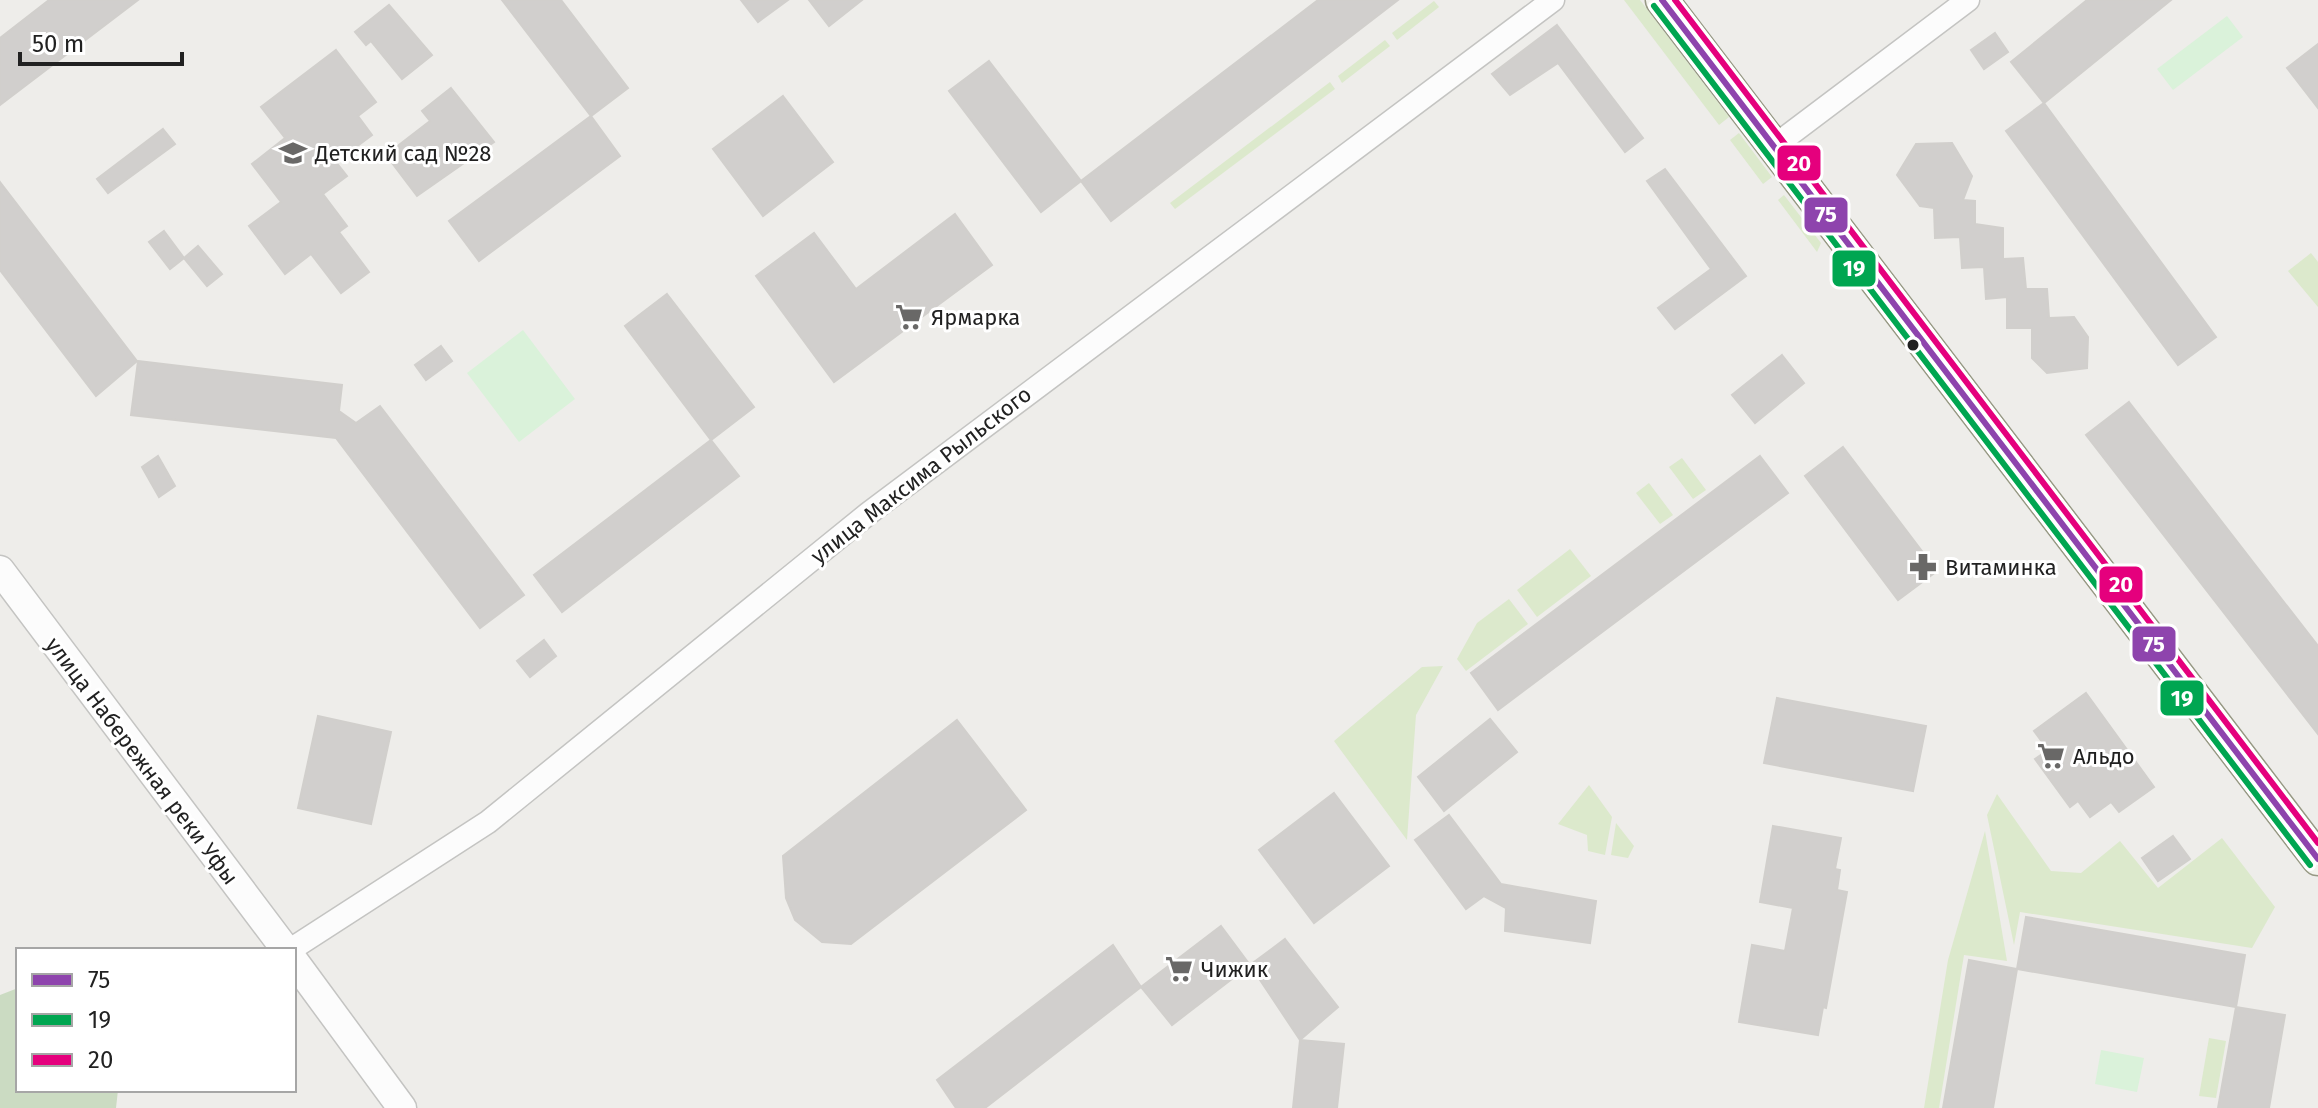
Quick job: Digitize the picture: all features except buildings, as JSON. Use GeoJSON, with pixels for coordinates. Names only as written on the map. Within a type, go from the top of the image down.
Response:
{"type":"FeatureCollection","features":[{"type":"Feature","properties":{"kind":"main road"},"geometry":{"type":"LineString","coordinates":[[1662,0],[2318,859]]}},
{"type":"Feature","properties":{"kind":"street","name":"улица Максима Рыльского"},"geometry":{"type":"LineString","coordinates":[[291,948],[488,822],[869,513],[1553,0]]}},
{"type":"Feature","properties":{"kind":"street"},"geometry":{"type":"LineString","coordinates":[[1773,147],[1968,0]]}},
{"type":"Feature","properties":{"kind":"street","name":"улица Набережная реки Уфы"},"geometry":{"type":"LineString","coordinates":[[0,570],[286,948]]}},
{"type":"Feature","properties":{"kind":"street"},"geometry":{"type":"LineString","coordinates":[[296,964],[402,1108]]}},
{"type":"Feature","properties":{"kind":"green space"},"geometry":{"type":"Polygon","coordinates":[[[1624,0],[1640,0],[1729,117],[1719,125],[1624,0]]]}},
{"type":"Feature","properties":{"kind":"green space"},"geometry":{"type":"Polygon","coordinates":[[[1434,1],[1439,7],[1397,40],[1392,33],[1434,1]]]}},
{"type":"Feature","properties":{"kind":"green space"},"geometry":{"type":"Polygon","coordinates":[[[2227,16],[2243,37],[2173,90],[2157,69],[2227,16]]]}},
{"type":"Feature","properties":{"kind":"green space"},"geometry":{"type":"Polygon","coordinates":[[[1385,40],[1390,46],[1342,83],[1338,76],[1385,40]]]}},
{"type":"Feature","properties":{"kind":"green space"},"geometry":{"type":"Polygon","coordinates":[[[1330,82],[1335,89],[1175,209],[1170,203],[1330,82]]]}},
{"type":"Feature","properties":{"kind":"green space"},"geometry":{"type":"Polygon","coordinates":[[[1739,133],[1772,177],[1763,184],[1730,140],[1739,133]]]}},
{"type":"Feature","properties":{"kind":"green space"},"geometry":{"type":"Polygon","coordinates":[[[1784,195],[1821,243],[1817,252],[1778,200],[1784,195]]]}},
{"type":"Feature","properties":{"kind":"green space"},"geometry":{"type":"Polygon","coordinates":[[[2311,253],[2318,262],[2318,307],[2288,271],[2311,253]]]}},
{"type":"Feature","properties":{"kind":"green space"},"geometry":{"type":"Polygon","coordinates":[[[523,330],[575,399],[519,442],[467,373],[523,330]]]}},
{"type":"Feature","properties":{"kind":"green space"},"geometry":{"type":"Polygon","coordinates":[[[1682,458],[1706,490],[1693,499],[1669,467],[1682,458]]]}},
{"type":"Feature","properties":{"kind":"green space"},"geometry":{"type":"Polygon","coordinates":[[[1649,483],[1673,515],[1660,524],[1636,493],[1649,483]]]}},
{"type":"Feature","properties":{"kind":"green space"},"geometry":{"type":"Polygon","coordinates":[[[1570,549],[1591,576],[1537,617],[1517,590],[1570,549]]]}},
{"type":"Feature","properties":{"kind":"green space"},"geometry":{"type":"Polygon","coordinates":[[[1509,599],[1528,624],[1466,671],[1457,659],[1477,623],[1509,599]]]}},
{"type":"Feature","properties":{"kind":"green space"},"geometry":{"type":"Polygon","coordinates":[[[1443,666],[1416,715],[1407,840],[1334,741],[1422,667],[1443,666]]]}},
{"type":"Feature","properties":{"kind":"green space"},"geometry":{"type":"Polygon","coordinates":[[[1589,785],[1612,817],[1605,855],[1588,851],[1587,835],[1558,824],[1589,785]]]}},
{"type":"Feature","properties":{"kind":"green space"},"geometry":{"type":"Polygon","coordinates":[[[1997,794],[2051,871],[2081,873],[2120,841],[2158,888],[2222,838],[2275,907],[2252,948],[2020,912],[2014,945],[1987,815],[1997,794]]]}},
{"type":"Feature","properties":{"kind":"green space"},"geometry":{"type":"Polygon","coordinates":[[[1616,823],[1634,846],[1628,858],[1611,855],[1616,823]]]}},
{"type":"Feature","properties":{"kind":"green space"},"geometry":{"type":"Polygon","coordinates":[[[1985,831],[2007,961],[1964,955],[1939,1108],[1924,1108],[1948,960],[1985,831]]]}},
{"type":"Feature","properties":{"kind":"green space"},"geometry":{"type":"Polygon","coordinates":[[[16,989],[16,1092],[118,1092],[116,1108],[0,1108],[0,995],[16,989]]]}},
{"type":"Feature","properties":{"kind":"green space"},"geometry":{"type":"Polygon","coordinates":[[[2209,1038],[2226,1041],[2216,1098],[2199,1096],[2209,1038]]]}},
{"type":"Feature","properties":{"kind":"green space"},"geometry":{"type":"Polygon","coordinates":[[[2101,1050],[2144,1058],[2137,1092],[2095,1084],[2101,1050]]]}},
{"type":"Feature","properties":{"kind":"transit line","name":"75"},"geometry":{"type":"LineString","coordinates":[[1662,0],[2318,859]]}},
{"type":"Feature","properties":{"kind":"transit line","name":"20"},"geometry":{"type":"LineString","coordinates":[[1675,0],[2318,843]]}},
{"type":"Feature","properties":{"kind":"transit line","name":"19"},"geometry":{"type":"LineString","coordinates":[[1654,6],[2310,865]]}},
{"type":"Feature","properties":{"kind":"place","name":"Детский сад №28"},"geometry":{"type":"Point","coordinates":[293,153]}},
{"type":"Feature","properties":{"kind":"place","name":"Ярмарка"},"geometry":{"type":"Point","coordinates":[909,317]}},
{"type":"Feature","properties":{"kind":"place","name":"Витаминка"},"geometry":{"type":"Point","coordinates":[1923,567]}},
{"type":"Feature","properties":{"kind":"place","name":"Альдо"},"geometry":{"type":"Point","coordinates":[2051,756]}},
{"type":"Feature","properties":{"kind":"place","name":"Чижик"},"geometry":{"type":"Point","coordinates":[1179,969]}}]}
